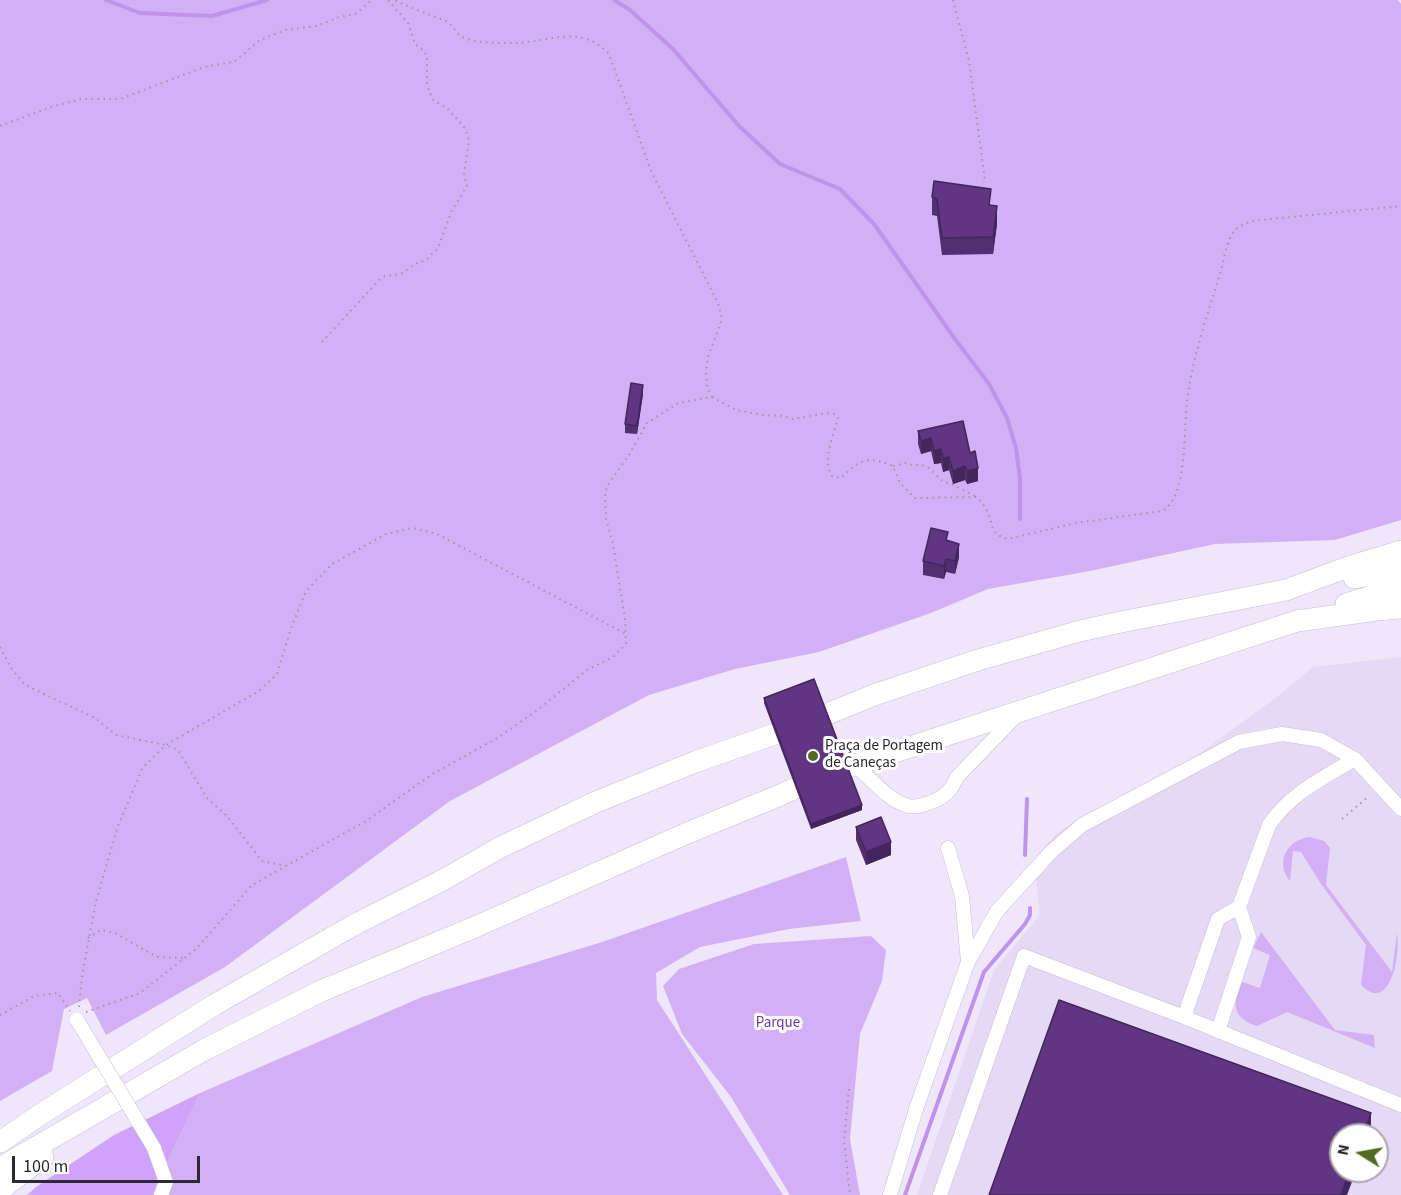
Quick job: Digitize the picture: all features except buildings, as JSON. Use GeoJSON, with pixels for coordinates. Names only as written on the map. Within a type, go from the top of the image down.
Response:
{"type":"FeatureCollection","features":[{"type":"Feature","properties":{"kind":"highway"},"geometry":{"type":"LineString","coordinates":[[1286,590],[1348,567],[1401,551]]}},
{"type":"Feature","properties":{"kind":"highway"},"geometry":{"type":"LineString","coordinates":[[0,1142],[214,1005],[352,926],[443,880],[499,848],[597,802],[695,762],[800,725],[874,695],[978,660],[1090,629],[1401,569]]}},
{"type":"Feature","properties":{"kind":"highway"},"geometry":{"type":"LineString","coordinates":[[0,1168],[204,1050],[321,991],[475,927],[824,775],[1401,587]]}},
{"type":"Feature","properties":{"kind":"highway"},"geometry":{"type":"LineString","coordinates":[[1297,621],[1401,608]]}},
{"type":"Feature","properties":{"kind":"highway"},"geometry":{"type":"LineString","coordinates":[[0,1190],[97,1113]]}},
{"type":"Feature","properties":{"kind":"highway"},"geometry":{"type":"LineString","coordinates":[[0,1133],[41,1114]]}},
{"type":"Feature","properties":{"kind":"street"},"geometry":{"type":"LineString","coordinates":[[855,765],[895,800],[909,807],[920,806],[945,796],[957,777],[1021,710]]}},
{"type":"Feature","properties":{"kind":"street"},"geometry":{"type":"LineString","coordinates":[[890,1195],[916,1106],[968,962],[997,912],[1051,852],[1082,825],[1239,742],[1282,734],[1321,740],[1355,759],[1401,809]]}},
{"type":"Feature","properties":{"kind":"street"},"geometry":{"type":"LineString","coordinates":[[1218,1031],[1249,937],[1239,907],[1269,825],[1277,813],[1306,788],[1355,759]]}},
{"type":"Feature","properties":{"kind":"street"},"geometry":{"type":"LineString","coordinates":[[948,848],[962,896],[968,962]]}},
{"type":"Feature","properties":{"kind":"street"},"geometry":{"type":"LineString","coordinates":[[1184,1017],[1218,919],[1239,907]]}},
{"type":"Feature","properties":{"kind":"street"},"geometry":{"type":"LineString","coordinates":[[940,1195],[1024,956],[1184,1017],[1401,1105]]}},
{"type":"Feature","properties":{"kind":"street"},"geometry":{"type":"LineString","coordinates":[[77,1020],[154,1148],[166,1182],[161,1195]]}},
{"type":"Feature","properties":{"kind":"path"},"geometry":{"type":"LineString","coordinates":[[0,126],[82,99],[120,99],[204,67],[234,63],[260,40],[285,30],[317,26],[339,17],[355,14],[372,0]]}},
{"type":"Feature","properties":{"kind":"path"},"geometry":{"type":"LineString","coordinates":[[322,342],[380,279],[401,274],[415,264],[426,261],[438,248],[452,210],[467,186],[464,175],[469,140],[465,128],[447,108],[434,100],[427,85],[427,56],[415,44],[408,22],[388,0]]}},
{"type":"Feature","properties":{"kind":"path"},"geometry":{"type":"LineString","coordinates":[[394,0],[449,22],[460,36],[475,40],[510,44],[565,36],[600,44],[609,54],[651,171],[718,303],[722,319],[708,357],[706,372],[707,387],[712,397],[736,410],[763,415],[794,419],[826,413],[835,414],[838,418],[829,451],[828,469],[832,476],[841,478],[854,465],[865,460],[877,459],[892,466],[906,463],[925,466],[944,482],[977,497],[987,510],[992,529],[999,536],[1008,539],[1076,523],[1114,516],[1155,513],[1168,508],[1178,489],[1188,394],[1202,335],[1227,249],[1236,229],[1251,221],[1401,206]]}},
{"type":"Feature","properties":{"kind":"path"},"geometry":{"type":"LineString","coordinates":[[953,0],[969,61],[985,181]]}},
{"type":"Feature","properties":{"kind":"path"},"geometry":{"type":"LineString","coordinates":[[77,1020],[89,1010],[140,993],[196,949],[252,885],[366,821],[431,775],[499,738],[586,670],[613,657],[626,644],[626,634],[606,519],[607,486],[629,455],[647,423],[678,403],[712,397]]}},
{"type":"Feature","properties":{"kind":"path"},"geometry":{"type":"LineString","coordinates":[[892,466],[900,483],[915,498],[977,497]]}},
{"type":"Feature","properties":{"kind":"path"},"geometry":{"type":"LineString","coordinates":[[77,1020],[88,938],[96,901],[118,826],[143,767],[166,745],[259,691],[277,674],[290,631],[306,591],[332,564],[386,534],[413,528],[437,534],[626,634]]}},
{"type":"Feature","properties":{"kind":"path"},"geometry":{"type":"LineString","coordinates":[[0,647],[11,668],[25,685],[95,718],[116,735],[166,745],[178,750],[207,798],[227,816],[262,861],[287,866]]}},
{"type":"Feature","properties":{"kind":"path"},"geometry":{"type":"LineString","coordinates":[[1342,819],[1369,796]]}},
{"type":"Feature","properties":{"kind":"path"},"geometry":{"type":"LineString","coordinates":[[88,938],[101,930],[115,933],[157,957],[185,958]]}},
{"type":"Feature","properties":{"kind":"path"},"geometry":{"type":"LineString","coordinates":[[0,1015],[34,996],[58,993],[77,1020]]}},
{"type":"Feature","properties":{"kind":"path"},"geometry":{"type":"LineString","coordinates":[[849,1089],[844,1140],[850,1195]]}},
{"type":"Feature","properties":{"kind":"shaded area"},"geometry":{"type":"Polygon","coordinates":[[[1401,657],[1401,1195],[917,1195],[994,970],[1040,915],[1034,859],[1055,835],[1077,819],[1180,768],[1278,696],[1313,667],[1401,657]]]}},
{"type":"Feature","properties":{"kind":"shaded area"},"geometry":{"type":"Polygon","coordinates":[[[200,1093],[152,1195],[27,1195],[114,1135],[200,1093]]]}},
{"type":"Feature","properties":{"kind":"green space"},"geometry":{"type":"Polygon","coordinates":[[[0,0],[1398,0],[1401,4],[1401,520],[1335,540],[1215,544],[1090,571],[988,589],[931,613],[819,652],[735,669],[649,695],[450,801],[225,967],[106,1035],[87,998],[64,1009],[52,1071],[0,1101],[0,0]]]}},
{"type":"Feature","properties":{"kind":"green space"},"geometry":{"type":"Polygon","coordinates":[[[1310,837],[1324,841],[1330,848],[1326,885],[1392,972],[1397,933],[1395,967],[1386,987],[1379,992],[1371,992],[1361,985],[1366,945],[1321,884],[1301,852],[1293,851],[1290,881],[1285,874],[1283,859],[1290,847],[1295,842],[1310,837]]]}},
{"type":"Feature","properties":{"kind":"green space"},"geometry":{"type":"Polygon","coordinates":[[[846,857],[861,921],[789,929],[700,947],[656,973],[657,1000],[783,1195],[152,1195],[200,1093],[422,997],[602,942],[846,857]]]}},
{"type":"Feature","properties":{"kind":"green space"},"geometry":{"type":"Polygon","coordinates":[[[1261,932],[1335,1030],[1374,1035],[1375,1048],[1287,1012],[1257,1026],[1243,1019],[1236,1009],[1242,982],[1260,988],[1270,955],[1253,948],[1261,932]]]}},
{"type":"Feature","properties":{"kind":"green space","name":"Parque"},"geometry":{"type":"Polygon","coordinates":[[[871,936],[886,950],[882,981],[860,1034],[850,1139],[860,1195],[790,1195],[731,1097],[682,1034],[663,986],[679,969],[754,944],[871,936]]]}},
{"type":"Feature","properties":{"kind":"waterway"},"geometry":{"type":"LineString","coordinates":[[106,0],[140,13],[212,16],[267,0]]}},
{"type":"Feature","properties":{"kind":"waterway"},"geometry":{"type":"LineString","coordinates":[[614,0],[630,10],[673,49],[739,126],[780,164],[840,189],[874,224],[989,384],[1007,418],[1016,448],[1020,478],[1020,519]]}},
{"type":"Feature","properties":{"kind":"waterway"},"geometry":{"type":"LineString","coordinates":[[1025,855],[1027,799]]}},
{"type":"Feature","properties":{"kind":"waterway"},"geometry":{"type":"LineString","coordinates":[[905,1195],[984,972],[1025,924],[1030,915],[1030,908]]}},
{"type":"Feature","properties":{"kind":"place","name":"Praça de Portagem de Caneças"},"geometry":{"type":"Point","coordinates":[813,756]}}]}
